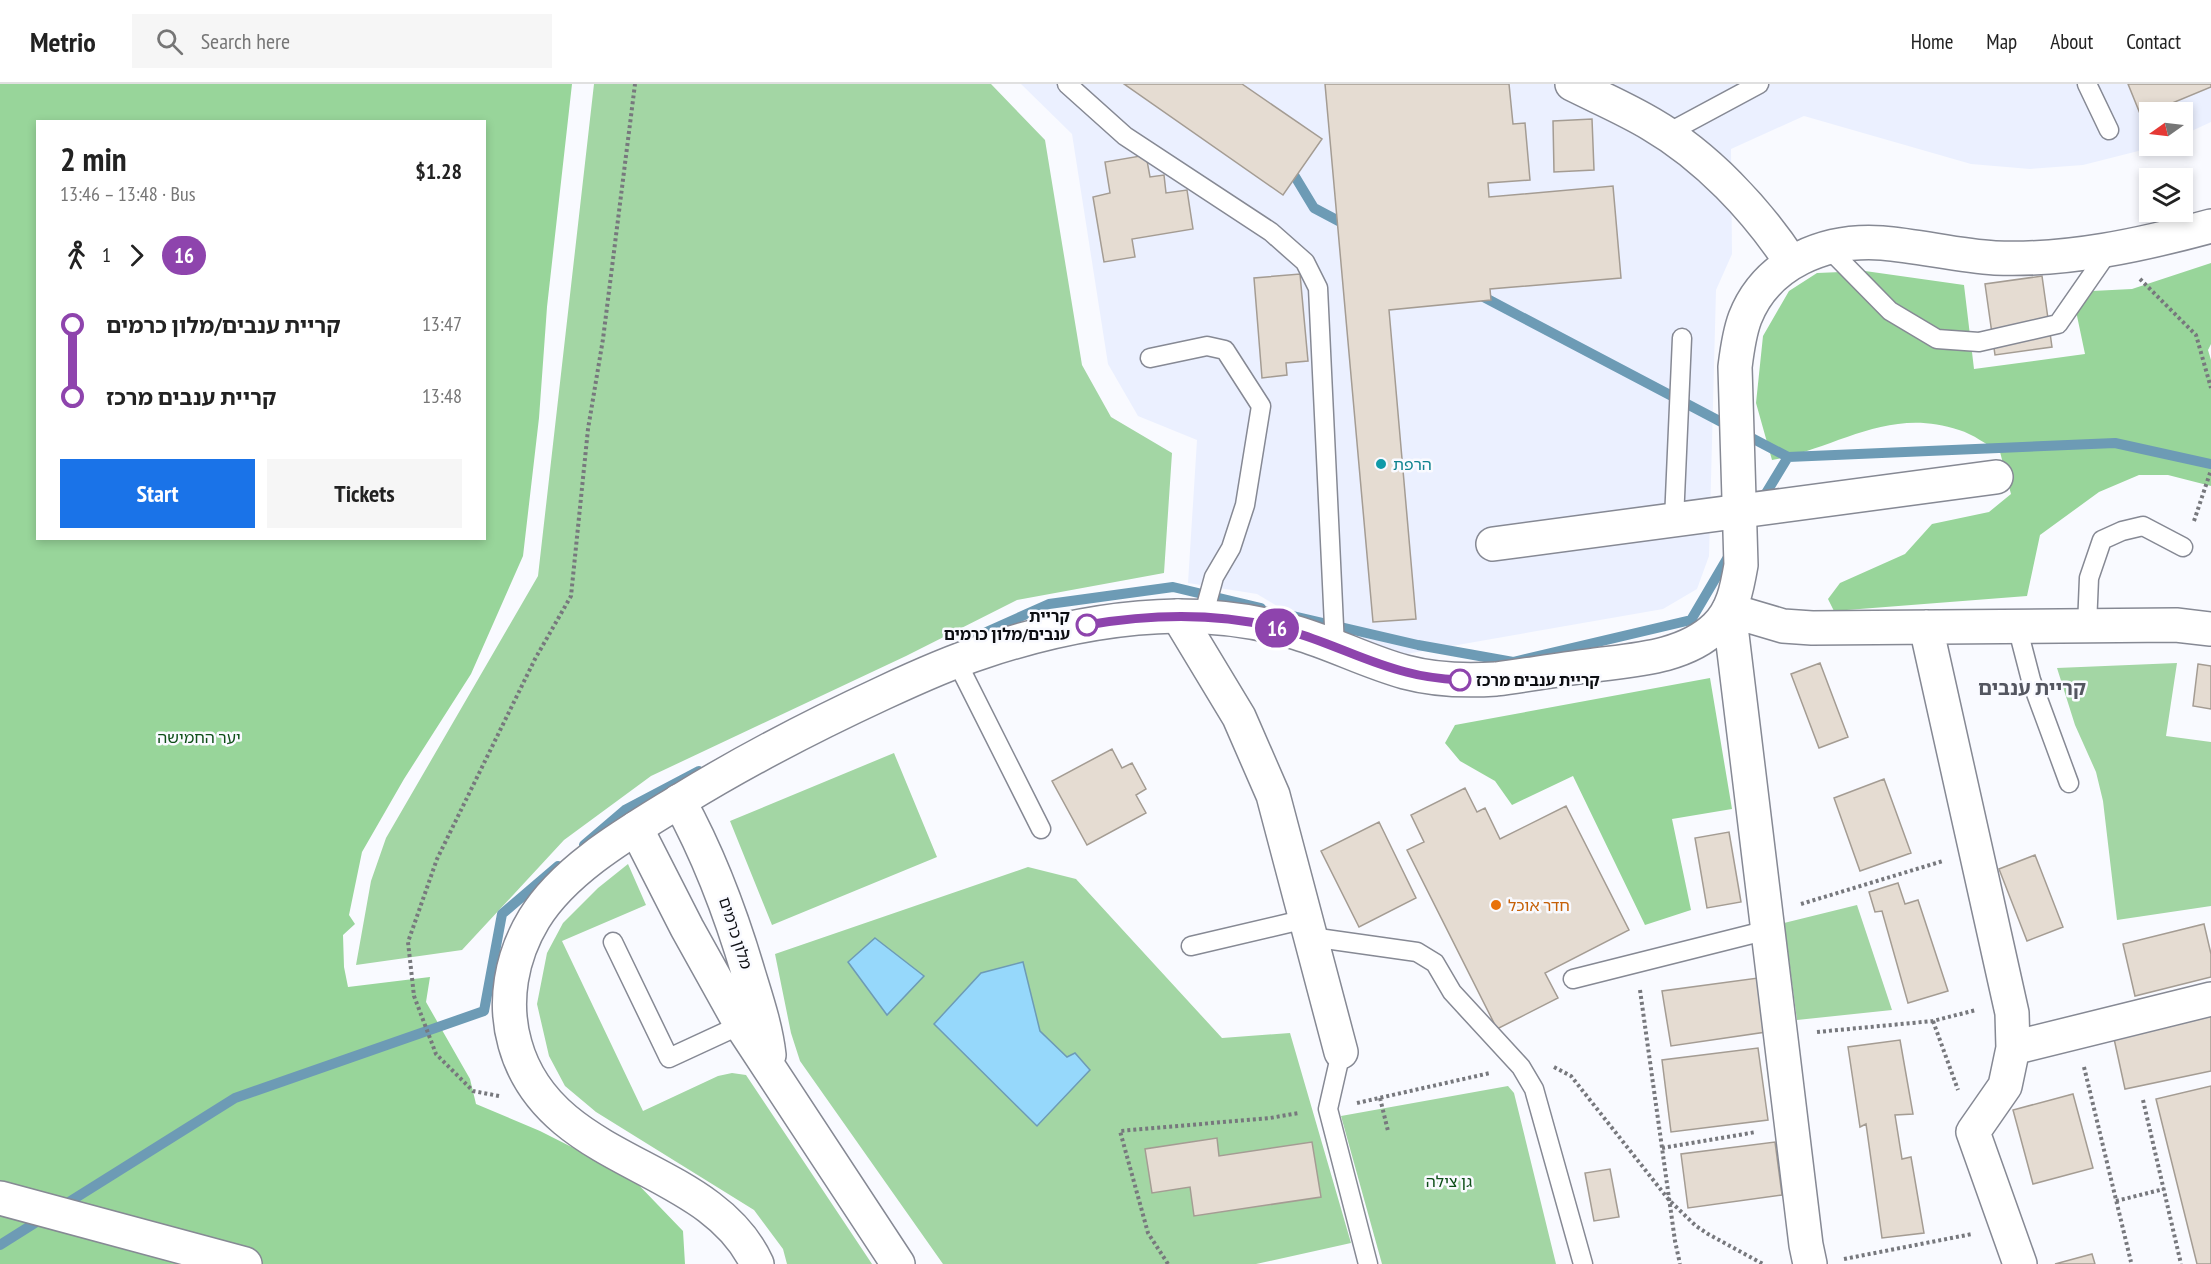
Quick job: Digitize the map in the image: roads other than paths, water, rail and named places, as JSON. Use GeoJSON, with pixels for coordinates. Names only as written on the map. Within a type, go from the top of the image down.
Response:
{"type":"FeatureCollection","features":[{"type":"Feature","properties":{"kind":"street"},"geometry":{"type":"LineString","coordinates":[[1572,84],[1652,124],[1695,156],[1764,224],[1791,262]]}},
{"type":"Feature","properties":{"kind":"street"},"geometry":{"type":"LineString","coordinates":[[757,1264],[752,1253],[730,1226],[698,1199],[579,1132],[550,1106],[530,1077],[515,1047],[509,1014],[511,982],[519,950],[535,918],[558,888],[589,861],[679,801],[741,764],[821,722],[957,662],[1009,644],[1071,628],[1136,618],[1190,617],[1266,625],[1298,633],[1407,673],[1448,679],[1496,679],[1668,652],[1704,638],[1718,626],[1729,610],[1737,590],[1741,565],[1735,368],[1738,342],[1745,318],[1756,296],[1771,278],[1791,262],[1816,251],[1846,244],[1881,243],[1996,258],[2074,255],[2156,241],[2211,226]]}},
{"type":"Feature","properties":{"kind":"street"},"geometry":{"type":"LineString","coordinates":[[1493,544],[1996,477]]}},
{"type":"Feature","properties":{"kind":"street"},"geometry":{"type":"LineString","coordinates":[[1729,610],[1783,626],[1812,628],[2176,625],[2211,629]]}},
{"type":"Feature","properties":{"kind":"street"},"geometry":{"type":"LineString","coordinates":[[1729,610],[1810,1264]]}},
{"type":"Feature","properties":{"kind":"street"},"geometry":{"type":"LineString","coordinates":[[1190,617],[1239,717],[1273,795],[1341,1052]]}},
{"type":"Feature","properties":{"kind":"street"},"geometry":{"type":"LineString","coordinates":[[1926,627],[2012,1013],[2013,1048],[2005,1086],[1973,1132],[2020,1264]]}},
{"type":"Feature","properties":{"kind":"street","name":"מלון כרמים"},"geometry":{"type":"LineString","coordinates":[[679,801],[726,901],[751,1020]]}},
{"type":"Feature","properties":{"kind":"street","name":"מלון כרמים"},"geometry":{"type":"LineString","coordinates":[[636,828],[687,928],[768,1045],[771,1071],[898,1264]]}},
{"type":"Feature","properties":{"kind":"street"},"geometry":{"type":"LineString","coordinates":[[2013,1048],[2211,999]]}},
{"type":"Feature","properties":{"kind":"street"},"geometry":{"type":"LineString","coordinates":[[0,1198],[244,1264]]}},
{"type":"Feature","properties":{"kind":"lane"},"geometry":{"type":"LineString","coordinates":[[1067,84],[1125,136],[1271,232],[1305,262],[1318,288],[1335,647]]}},
{"type":"Feature","properties":{"kind":"lane"},"geometry":{"type":"LineString","coordinates":[[1666,134],[1759,84]]}},
{"type":"Feature","properties":{"kind":"lane"},"geometry":{"type":"LineString","coordinates":[[2087,84],[2109,130]]}},
{"type":"Feature","properties":{"kind":"lane"},"geometry":{"type":"LineString","coordinates":[[1828,248],[1890,311],[1937,339],[1978,342],[2058,324],[2110,249]]}},
{"type":"Feature","properties":{"kind":"lane"},"geometry":{"type":"LineString","coordinates":[[1674,520],[1682,338]]}},
{"type":"Feature","properties":{"kind":"lane"},"geometry":{"type":"LineString","coordinates":[[1150,358],[1207,346],[1225,350],[1261,406],[1245,506],[1231,548],[1190,617]]}},
{"type":"Feature","properties":{"kind":"lane"},"geometry":{"type":"LineString","coordinates":[[2087,626],[2089,578],[2102,540],[2122,531],[2143,526],[2183,547]]}},
{"type":"Feature","properties":{"kind":"lane"},"geometry":{"type":"LineString","coordinates":[[2017,626],[2037,700],[2069,783]]}},
{"type":"Feature","properties":{"kind":"lane"},"geometry":{"type":"LineString","coordinates":[[957,662],[1041,829]]}},
{"type":"Feature","properties":{"kind":"lane"},"geometry":{"type":"LineString","coordinates":[[1191,946],[1309,928],[1417,952],[1435,963],[1452,992],[1521,1067],[1534,1089],[1582,1264]]}},
{"type":"Feature","properties":{"kind":"lane"},"geometry":{"type":"LineString","coordinates":[[1573,979],[1768,930]]}},
{"type":"Feature","properties":{"kind":"lane"},"geometry":{"type":"LineString","coordinates":[[613,942],[669,1058],[751,1020]]}},
{"type":"Feature","properties":{"kind":"lane"},"geometry":{"type":"LineString","coordinates":[[1341,1052],[1328,1109],[1368,1264]]}},
{"type":"Feature","properties":{"kind":"water"},"geometry":{"type":"Polygon","coordinates":[[[875,938],[924,976],[887,1015],[848,962],[875,938]]]}},
{"type":"Feature","properties":{"kind":"water"},"geometry":{"type":"Polygon","coordinates":[[[1023,962],[1040,1031],[1067,1057],[1075,1053],[1090,1070],[1037,1126],[934,1024],[981,973],[1023,962]]]}},
{"type":"Feature","properties":{"kind":"waterway"},"geometry":{"type":"LineString","coordinates":[[1288,165],[1314,208],[1348,226]]}},
{"type":"Feature","properties":{"kind":"waterway"},"geometry":{"type":"LineString","coordinates":[[1476,293],[1788,457]]}},
{"type":"Feature","properties":{"kind":"waterway"},"geometry":{"type":"LineString","coordinates":[[1760,503],[1788,457],[2115,443],[2211,464]]}},
{"type":"Feature","properties":{"kind":"waterway"},"geometry":{"type":"LineString","coordinates":[[1293,616],[1418,645],[1513,662],[1691,620],[1731,552]]}},
{"type":"Feature","properties":{"kind":"waterway"},"geometry":{"type":"LineString","coordinates":[[964,642],[1049,604],[1173,587],[1261,608]]}},
{"type":"Feature","properties":{"kind":"waterway"},"geometry":{"type":"LineString","coordinates":[[584,845],[625,810],[699,771]]}},
{"type":"Feature","properties":{"kind":"waterway"},"geometry":{"type":"LineString","coordinates":[[61,1207],[235,1098],[484,1011],[502,914],[558,866]]}},
{"type":"Feature","properties":{"kind":"waterway"},"geometry":{"type":"LineString","coordinates":[[0,1245],[46,1216]]}},
{"type":"Feature","properties":{"kind":"place","name":"הרפת"},"geometry":{"type":"Point","coordinates":[1381,464]}},
{"type":"Feature","properties":{"kind":"place","name":"קריית ענבים/מלון כרמים"},"geometry":{"type":"Point","coordinates":[1087,625]}},
{"type":"Feature","properties":{"kind":"place","name":"קריית ענבים מרכז"},"geometry":{"type":"Point","coordinates":[1460,680]}},
{"type":"Feature","properties":{"kind":"place","name":"חדר אוכל"},"geometry":{"type":"Point","coordinates":[1496,905]}},
{"type":"Feature","properties":{"kind":"district","name":"קריית ענבים"},"geometry":{"type":"Point","coordinates":[2032,688]}},
{"type":"Feature","properties":{"kind":"park label","name":"יער החמישה"},"geometry":{"type":"Point","coordinates":[199,737]}},
{"type":"Feature","properties":{"kind":"park label","name":"גן צילה"},"geometry":{"type":"Point","coordinates":[1449,1181]}}]}
